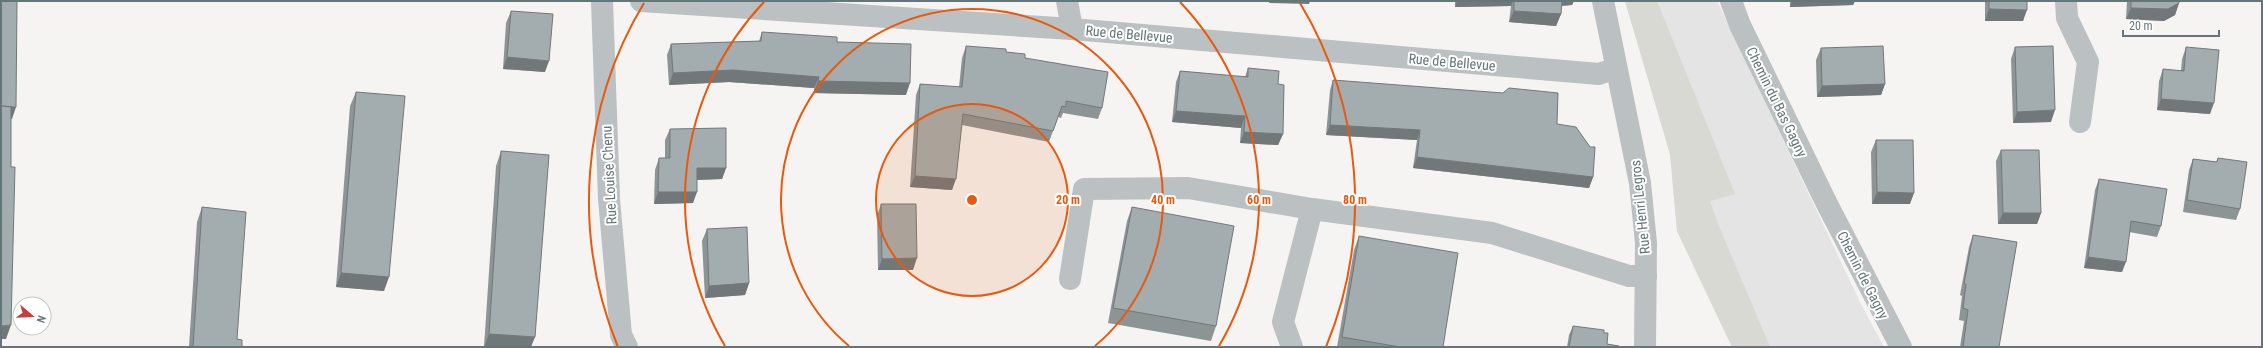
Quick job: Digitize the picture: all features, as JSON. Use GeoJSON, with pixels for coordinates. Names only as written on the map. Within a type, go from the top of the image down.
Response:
{"type":"FeatureCollection","features":[{"type":"Feature","properties":{"kind":"street","name":"Rue Louise Chenu"},"geometry":{"type":"LineString","coordinates":[[602,1],[609,199],[621,335],[627,347]]}},
{"type":"Feature","properties":{"kind":"street","name":"Rue de Bellevue"},"geometry":{"type":"LineString","coordinates":[[641,1],[1072,29],[1599,74],[1616,68]]}},
{"type":"Feature","properties":{"kind":"street"},"geometry":{"type":"LineString","coordinates":[[1067,1],[1072,29]]}},
{"type":"Feature","properties":{"kind":"street","name":"Rue Henri Legros"},"geometry":{"type":"LineString","coordinates":[[1603,1],[1640,183],[1646,243],[1645,347]]}},
{"type":"Feature","properties":{"kind":"street","name":"Chemin du Bas Gagny"},"geometry":{"type":"LineString","coordinates":[[1731,1],[1740,25],[1826,202]]}},
{"type":"Feature","properties":{"kind":"street"},"geometry":{"type":"LineString","coordinates":[[2066,1],[2067,18],[2088,62],[2080,122]]}},
{"type":"Feature","properties":{"kind":"street"},"geometry":{"type":"LineString","coordinates":[[1070,279],[1084,188],[1188,188],[1312,209],[1492,233],[1629,276],[1646,276]]}},
{"type":"Feature","properties":{"kind":"street","name":"Chemin de Gagny"},"geometry":{"type":"LineString","coordinates":[[1826,202],[1901,347]]}},
{"type":"Feature","properties":{"kind":"street"},"geometry":{"type":"LineString","coordinates":[[1292,347],[1283,322],[1312,209]]}},
{"type":"Feature","properties":{"kind":"shaded area"},"geometry":{"type":"Polygon","coordinates":[[[1625,1],[1717,1],[1861,304],[1884,347],[1732,347],[1677,231],[1670,154],[1625,1]]]}},
{"type":"Feature","properties":{"kind":"shaded area"},"geometry":{"type":"Polygon","coordinates":[[[1625,1],[1657,1],[1735,194],[1710,201],[1718,224],[1770,347],[1732,347],[1677,231],[1670,154],[1625,1]]]}},
{"type":"Feature","properties":{"kind":"building"},"geometry":{"type":"Polygon","coordinates":[[[1,1],[17,1],[16,107],[1,106],[1,1]]]}},
{"type":"Feature","properties":{"kind":"building"},"geometry":{"type":"Polygon","coordinates":[[[1514,1],[1562,1],[1561,14],[1514,11],[1514,1]]]}},
{"type":"Feature","properties":{"kind":"building"},"geometry":{"type":"Polygon","coordinates":[[[1989,1],[2027,1],[2027,10],[1989,9],[1989,1]]]}},
{"type":"Feature","properties":{"kind":"building"},"geometry":{"type":"Polygon","coordinates":[[[2131,1],[2179,1],[2179,3],[2168,9],[2131,8],[2131,1]]]}},
{"type":"Feature","properties":{"kind":"building"},"geometry":{"type":"Polygon","coordinates":[[[511,11],[553,14],[549,61],[507,57],[511,11]]]}},
{"type":"Feature","properties":{"kind":"building"},"geometry":{"type":"Polygon","coordinates":[[[762,32],[837,37],[837,42],[911,44],[910,83],[818,81],[819,77],[733,70],[673,73],[671,44],[761,41],[762,32]]]}},
{"type":"Feature","properties":{"kind":"building"},"geometry":{"type":"Polygon","coordinates":[[[966,46],[1006,49],[1006,52],[1025,54],[1025,58],[1108,72],[1102,108],[1066,101],[1066,107],[1062,106],[1053,131],[963,114],[956,179],[915,176],[920,84],[962,87],[966,46]]]}},
{"type":"Feature","properties":{"kind":"building"},"geometry":{"type":"Polygon","coordinates":[[[1883,46],[1885,84],[1822,86],[1821,48],[1883,46]]]}},
{"type":"Feature","properties":{"kind":"building"},"geometry":{"type":"Polygon","coordinates":[[[2053,46],[2055,110],[2017,112],[2015,47],[2053,46]]]}},
{"type":"Feature","properties":{"kind":"building"},"geometry":{"type":"Polygon","coordinates":[[[2186,47],[2219,50],[2214,103],[2161,99],[2163,69],[2184,71],[2186,47]]]}},
{"type":"Feature","properties":{"kind":"building"},"geometry":{"type":"Polygon","coordinates":[[[1248,68],[1279,71],[1278,84],[1284,85],[1283,134],[1244,132],[1245,116],[1176,111],[1180,71],[1248,77],[1248,68]]]}},
{"type":"Feature","properties":{"kind":"building"},"geometry":{"type":"Polygon","coordinates":[[[1333,80],[1503,93],[1509,88],[1558,93],[1557,124],[1576,127],[1590,147],[1595,147],[1593,177],[1417,157],[1420,130],[1330,125],[1333,80]]]}},
{"type":"Feature","properties":{"kind":"building"},"geometry":{"type":"Polygon","coordinates":[[[356,92],[405,96],[389,277],[341,273],[356,92]]]}},
{"type":"Feature","properties":{"kind":"building"},"geometry":{"type":"Polygon","coordinates":[[[1,106],[11,107],[11,167],[15,167],[11,325],[1,326],[1,106]]]}},
{"type":"Feature","properties":{"kind":"building"},"geometry":{"type":"Polygon","coordinates":[[[726,128],[726,168],[697,168],[697,192],[658,192],[659,158],[670,158],[670,129],[726,128]]]}},
{"type":"Feature","properties":{"kind":"building"},"geometry":{"type":"Polygon","coordinates":[[[1876,140],[1913,140],[1914,193],[1877,192],[1876,140]]]}},
{"type":"Feature","properties":{"kind":"building"},"geometry":{"type":"Polygon","coordinates":[[[2001,150],[2039,150],[2041,213],[2003,213],[2001,150]]]}},
{"type":"Feature","properties":{"kind":"building"},"geometry":{"type":"Polygon","coordinates":[[[501,151],[549,155],[535,337],[489,334],[501,151]]]}},
{"type":"Feature","properties":{"kind":"building"},"geometry":{"type":"Polygon","coordinates":[[[2218,158],[2247,162],[2240,209],[2187,200],[2193,159],[2217,162],[2218,158]]]}},
{"type":"Feature","properties":{"kind":"building"},"geometry":{"type":"Polygon","coordinates":[[[2099,179],[2167,189],[2161,226],[2131,221],[2126,262],[2088,257],[2099,179]]]}},
{"type":"Feature","properties":{"kind":"building"},"geometry":{"type":"Polygon","coordinates":[[[881,204],[916,204],[917,258],[882,259],[881,204]]]}},
{"type":"Feature","properties":{"kind":"building"},"geometry":{"type":"Polygon","coordinates":[[[202,207],[246,212],[237,339],[242,340],[242,347],[193,347],[202,207]]]}},
{"type":"Feature","properties":{"kind":"building"},"geometry":{"type":"Polygon","coordinates":[[[1132,207],[1234,226],[1216,326],[1113,308],[1132,207]]]}},
{"type":"Feature","properties":{"kind":"building"},"geometry":{"type":"Polygon","coordinates":[[[747,227],[749,283],[709,286],[707,229],[747,227]]]}},
{"type":"Feature","properties":{"kind":"building"},"geometry":{"type":"Polygon","coordinates":[[[1973,235],[2017,242],[1999,347],[1963,347],[1968,310],[1963,308],[1966,284],[1964,284],[1973,235]]]}},
{"type":"Feature","properties":{"kind":"building"},"geometry":{"type":"Polygon","coordinates":[[[1359,236],[1458,253],[1443,347],[1400,347],[1342,337],[1359,236]]]}},
{"type":"Feature","properties":{"kind":"building"},"geometry":{"type":"Polygon","coordinates":[[[1573,326],[1604,330],[1604,333],[1608,333],[1607,344],[1619,347],[1569,347],[1573,326]]]}}]}
